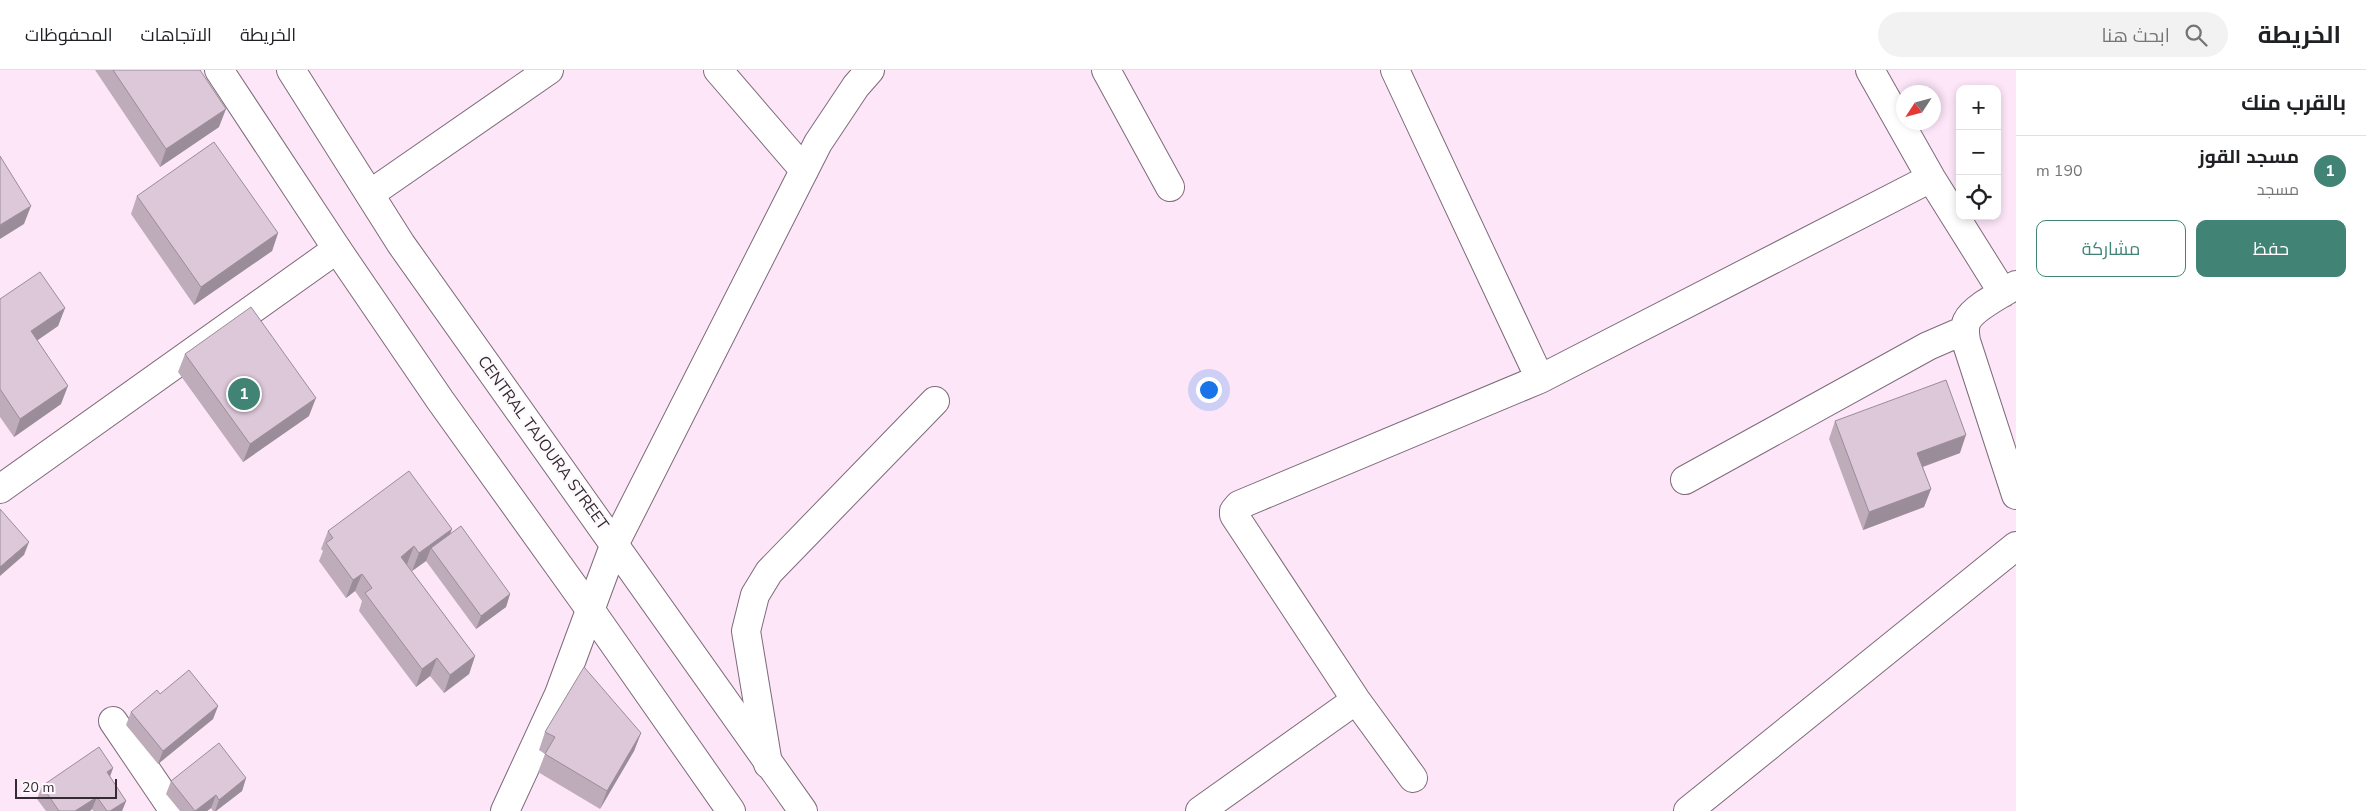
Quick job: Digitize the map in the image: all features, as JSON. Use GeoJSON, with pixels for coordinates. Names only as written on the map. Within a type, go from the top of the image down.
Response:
{"type":"FeatureCollection","features":[{"type":"Feature","properties":{"kind":"street"},"geometry":{"type":"LineString","coordinates":[[219,70],[337,249],[440,400],[731,811]]}},
{"type":"Feature","properties":{"kind":"street","name":"CENTRAL TAJOURA STREET"},"geometry":{"type":"LineString","coordinates":[[291,70],[401,244],[615,543],[768,764],[803,811]]}},
{"type":"Feature","properties":{"kind":"street"},"geometry":{"type":"LineString","coordinates":[[370,194],[548,70]]}},
{"type":"Feature","properties":{"kind":"street"},"geometry":{"type":"LineString","coordinates":[[718,70],[804,170]]}},
{"type":"Feature","properties":{"kind":"street"},"geometry":{"type":"LineString","coordinates":[[505,811],[560,694],[589,608],[615,543],[818,143],[856,86],[870,70]]}},
{"type":"Feature","properties":{"kind":"street"},"geometry":{"type":"LineString","coordinates":[[1106,70],[1170,187]]}},
{"type":"Feature","properties":{"kind":"street"},"geometry":{"type":"LineString","coordinates":[[1394,70],[1540,379]]}},
{"type":"Feature","properties":{"kind":"street"},"geometry":{"type":"LineString","coordinates":[[1870,70],[1931,178],[2009,289],[1971,315],[1966,322],[1964,330],[2016,495]]}},
{"type":"Feature","properties":{"kind":"street"},"geometry":{"type":"LineString","coordinates":[[1414,778],[1356,700],[1234,515],[1234,511],[1247,500],[1540,379],[1931,178]]}},
{"type":"Feature","properties":{"kind":"street"},"geometry":{"type":"LineString","coordinates":[[0,490],[337,249]]}},
{"type":"Feature","properties":{"kind":"street"},"geometry":{"type":"LineString","coordinates":[[1685,480],[1928,346],[1964,330]]}},
{"type":"Feature","properties":{"kind":"street"},"geometry":{"type":"LineString","coordinates":[[768,764],[746,631],[754,595],[769,572],[935,401]]}},
{"type":"Feature","properties":{"kind":"street"},"geometry":{"type":"LineString","coordinates":[[1688,811],[2016,546]]}},
{"type":"Feature","properties":{"kind":"street"},"geometry":{"type":"LineString","coordinates":[[1200,811],[1356,700]]}},
{"type":"Feature","properties":{"kind":"street"},"geometry":{"type":"LineString","coordinates":[[113,720],[174,811]]}},
{"type":"Feature","properties":{"kind":"building"},"geometry":{"type":"Polygon","coordinates":[[[113,70],[200,70],[226,109],[166,149],[113,70]]]}},
{"type":"Feature","properties":{"kind":"building"},"geometry":{"type":"Polygon","coordinates":[[[214,142],[278,233],[201,287],[137,196],[214,142]]]}},
{"type":"Feature","properties":{"kind":"building"},"geometry":{"type":"Polygon","coordinates":[[[0,156],[31,206],[0,225],[0,156]]]}},
{"type":"Feature","properties":{"kind":"building"},"geometry":{"type":"Polygon","coordinates":[[[40,272],[65,308],[31,331],[68,386],[20,419],[0,389],[0,299],[40,272]]]}},
{"type":"Feature","properties":{"kind":"building"},"geometry":{"type":"Polygon","coordinates":[[[251,307],[316,398],[250,444],[185,354],[251,307]]]}},
{"type":"Feature","properties":{"kind":"building"},"geometry":{"type":"Polygon","coordinates":[[[1946,380],[1966,435],[1917,453],[1931,489],[1869,512],[1835,421],[1946,380]]]}},
{"type":"Feature","properties":{"kind":"building"},"geometry":{"type":"Polygon","coordinates":[[[409,471],[452,529],[419,553],[414,546],[401,557],[475,656],[450,675],[437,658],[422,669],[365,593],[372,588],[362,574],[353,580],[326,543],[333,538],[328,531],[409,471]]]}},
{"type":"Feature","properties":{"kind":"building"},"geometry":{"type":"Polygon","coordinates":[[[0,509],[29,542],[0,567],[0,509]]]}},
{"type":"Feature","properties":{"kind":"building"},"geometry":{"type":"Polygon","coordinates":[[[461,526],[510,594],[481,616],[431,548],[461,526]]]}},
{"type":"Feature","properties":{"kind":"building"},"geometry":{"type":"Polygon","coordinates":[[[584,667],[641,733],[607,791],[545,754],[555,737],[545,732],[584,667]]]}},
{"type":"Feature","properties":{"kind":"building"},"geometry":{"type":"Polygon","coordinates":[[[189,670],[218,706],[163,751],[131,712],[157,690],[160,694],[189,670]]]}},
{"type":"Feature","properties":{"kind":"building"},"geometry":{"type":"Polygon","coordinates":[[[219,743],[246,778],[219,800],[216,795],[195,811],[171,781],[219,743]]]}},
{"type":"Feature","properties":{"kind":"building"},"geometry":{"type":"Polygon","coordinates":[[[99,747],[113,768],[107,772],[126,801],[107,811],[97,797],[75,811],[59,811],[42,786],[99,747]]]}},
{"type":"Feature","properties":{"kind":"place","name":"مسجد القوز"},"geometry":{"type":"Point","coordinates":[244,394]}}]}
